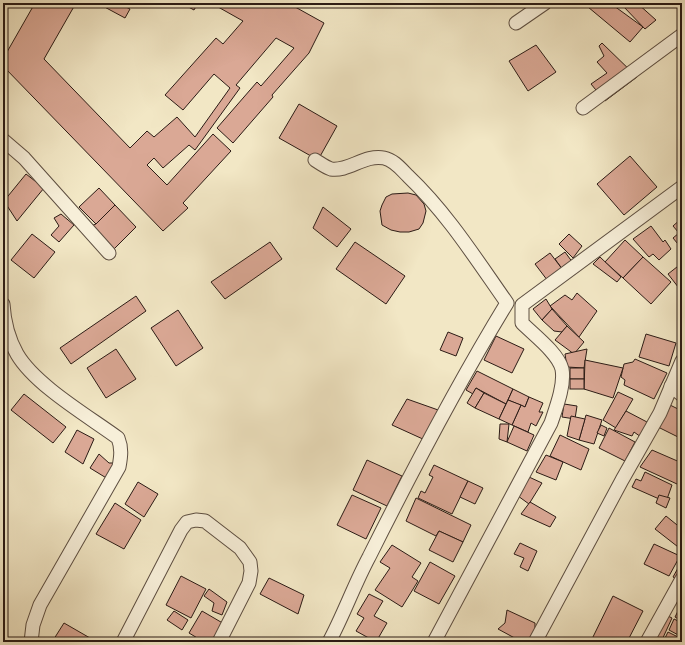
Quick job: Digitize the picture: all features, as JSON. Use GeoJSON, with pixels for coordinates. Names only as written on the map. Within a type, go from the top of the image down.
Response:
{"type":"FeatureCollection","features":[{"type":"Feature","properties":{"kind":"street"},"geometry":{"type":"LineString","coordinates":[[516,23],[545,3]]}},
{"type":"Feature","properties":{"kind":"street"},"geometry":{"type":"LineString","coordinates":[[583,108],[682,35]]}},
{"type":"Feature","properties":{"kind":"street"},"geometry":{"type":"LineString","coordinates":[[3,140],[24,158],[109,253]]}},
{"type":"Feature","properties":{"kind":"street"},"geometry":{"type":"LineString","coordinates":[[315,160],[332,169],[368,158],[378,157],[386,158],[395,163],[419,186],[462,236],[507,303],[522,305],[682,187]]}},
{"type":"Feature","properties":{"kind":"street"},"geometry":{"type":"LineString","coordinates":[[328,642],[368,558],[407,483],[480,348],[507,303]]}},
{"type":"Feature","properties":{"kind":"street"},"geometry":{"type":"LineString","coordinates":[[3,304],[8,333],[17,354],[31,372],[57,395],[118,438],[122,456],[119,467],[40,605],[33,625],[31,642]]}},
{"type":"Feature","properties":{"kind":"street"},"geometry":{"type":"LineString","coordinates":[[434,642],[551,423],[560,396],[562,369],[550,350],[522,323],[522,305]]}},
{"type":"Feature","properties":{"kind":"street"},"geometry":{"type":"LineString","coordinates":[[535,642],[622,480],[660,413],[682,361]]}},
{"type":"Feature","properties":{"kind":"street"},"geometry":{"type":"LineString","coordinates":[[671,386],[682,395]]}},
{"type":"Feature","properties":{"kind":"street"},"geometry":{"type":"LineString","coordinates":[[123,642],[181,530],[187,522],[196,520],[205,521],[240,548],[250,562],[251,571],[249,583],[219,642]]}},
{"type":"Feature","properties":{"kind":"street"},"geometry":{"type":"LineString","coordinates":[[647,642],[682,578]]}},
{"type":"Feature","properties":{"kind":"building"},"geometry":{"type":"Polygon","coordinates":[[[35,3],[76,3],[44,59],[130,148],[147,131],[154,137],[177,117],[195,137],[230,88],[214,74],[183,110],[165,95],[216,38],[223,44],[243,21],[211,3],[288,3],[324,23],[309,53],[233,143],[217,128],[257,82],[261,86],[294,48],[276,38],[236,85],[240,88],[195,150],[189,145],[163,168],[154,158],[147,165],[167,185],[213,134],[231,151],[183,203],[188,208],[163,231],[3,66],[3,59],[35,3]]]}},
{"type":"Feature","properties":{"kind":"building"},"geometry":{"type":"Polygon","coordinates":[[[118,3],[130,9],[125,18],[99,4],[118,3]]]}},
{"type":"Feature","properties":{"kind":"building"},"geometry":{"type":"Polygon","coordinates":[[[181,3],[198,3],[194,10],[181,3]]]}},
{"type":"Feature","properties":{"kind":"building"},"geometry":{"type":"Polygon","coordinates":[[[591,3],[610,3],[643,27],[630,42],[588,7],[591,3]]]}},
{"type":"Feature","properties":{"kind":"building"},"geometry":{"type":"Polygon","coordinates":[[[637,3],[656,20],[645,29],[623,6],[637,3]]]}},
{"type":"Feature","properties":{"kind":"building"},"geometry":{"type":"Polygon","coordinates":[[[602,43],[637,77],[605,101],[591,84],[607,73],[597,62],[604,56],[599,46],[602,43]]]}},
{"type":"Feature","properties":{"kind":"building"},"geometry":{"type":"Polygon","coordinates":[[[536,45],[556,72],[528,91],[509,61],[536,45]]]}},
{"type":"Feature","properties":{"kind":"building"},"geometry":{"type":"Polygon","coordinates":[[[299,104],[337,126],[318,160],[279,138],[299,104]]]}},
{"type":"Feature","properties":{"kind":"building"},"geometry":{"type":"Polygon","coordinates":[[[630,156],[657,187],[624,215],[597,184],[630,156]]]}},
{"type":"Feature","properties":{"kind":"building"},"geometry":{"type":"Polygon","coordinates":[[[26,174],[44,188],[17,221],[4,201],[26,174]]]}},
{"type":"Feature","properties":{"kind":"building"},"geometry":{"type":"Polygon","coordinates":[[[99,188],[115,205],[96,224],[79,207],[99,188]]]}},
{"type":"Feature","properties":{"kind":"building"},"geometry":{"type":"Polygon","coordinates":[[[408,193],[416,195],[424,204],[426,211],[423,223],[419,229],[409,232],[400,232],[391,230],[382,225],[380,211],[386,197],[392,194],[408,193]]]}},
{"type":"Feature","properties":{"kind":"building"},"geometry":{"type":"Polygon","coordinates":[[[115,205],[136,227],[114,249],[91,226],[96,224],[115,205]]]}},
{"type":"Feature","properties":{"kind":"building"},"geometry":{"type":"Polygon","coordinates":[[[323,207],[351,229],[337,247],[313,228],[323,207]]]}},
{"type":"Feature","properties":{"kind":"building"},"geometry":{"type":"Polygon","coordinates":[[[61,214],[74,225],[59,242],[51,235],[59,226],[54,218],[61,214]]]}},
{"type":"Feature","properties":{"kind":"building"},"geometry":{"type":"Polygon","coordinates":[[[682,218],[682,249],[673,238],[679,233],[673,226],[682,218]]]}},
{"type":"Feature","properties":{"kind":"building"},"geometry":{"type":"Polygon","coordinates":[[[651,226],[663,242],[665,240],[671,249],[659,260],[653,254],[649,257],[633,239],[651,226]]]}},
{"type":"Feature","properties":{"kind":"building"},"geometry":{"type":"Polygon","coordinates":[[[32,234],[55,252],[34,278],[11,260],[32,234]]]}},
{"type":"Feature","properties":{"kind":"building"},"geometry":{"type":"Polygon","coordinates":[[[569,234],[582,246],[573,258],[559,244],[569,234]]]}},
{"type":"Feature","properties":{"kind":"building"},"geometry":{"type":"Polygon","coordinates":[[[625,240],[643,257],[623,278],[605,262],[625,240]]]}},
{"type":"Feature","properties":{"kind":"building"},"geometry":{"type":"Polygon","coordinates":[[[270,242],[282,259],[225,299],[211,282],[270,242]]]}},
{"type":"Feature","properties":{"kind":"building"},"geometry":{"type":"Polygon","coordinates":[[[355,242],[405,276],[386,304],[336,269],[355,242]]]}},
{"type":"Feature","properties":{"kind":"building"},"geometry":{"type":"Polygon","coordinates":[[[565,252],[573,263],[563,270],[555,259],[565,252]]]}},
{"type":"Feature","properties":{"kind":"building"},"geometry":{"type":"Polygon","coordinates":[[[550,253],[569,278],[554,289],[535,264],[550,253]]]}},
{"type":"Feature","properties":{"kind":"building"},"geometry":{"type":"Polygon","coordinates":[[[600,257],[621,277],[617,282],[593,264],[600,257]]]}},
{"type":"Feature","properties":{"kind":"building"},"geometry":{"type":"Polygon","coordinates":[[[643,257],[671,282],[651,304],[623,278],[643,257]]]}},
{"type":"Feature","properties":{"kind":"building"},"geometry":{"type":"Polygon","coordinates":[[[682,263],[682,292],[668,274],[682,263]]]}},
{"type":"Feature","properties":{"kind":"building"},"geometry":{"type":"Polygon","coordinates":[[[577,293],[597,311],[579,337],[550,306],[565,295],[572,300],[577,293]]]}},
{"type":"Feature","properties":{"kind":"building"},"geometry":{"type":"Polygon","coordinates":[[[136,296],[146,311],[71,364],[60,348],[136,296]]]}},
{"type":"Feature","properties":{"kind":"building"},"geometry":{"type":"Polygon","coordinates":[[[546,299],[552,309],[542,320],[533,309],[546,299]]]}},
{"type":"Feature","properties":{"kind":"building"},"geometry":{"type":"Polygon","coordinates":[[[552,309],[567,326],[562,332],[554,331],[542,320],[552,309]]]}},
{"type":"Feature","properties":{"kind":"building"},"geometry":{"type":"Polygon","coordinates":[[[178,310],[203,348],[176,366],[151,328],[178,310]]]}},
{"type":"Feature","properties":{"kind":"building"},"geometry":{"type":"Polygon","coordinates":[[[567,326],[584,342],[574,354],[555,340],[567,326]]]}},
{"type":"Feature","properties":{"kind":"building"},"geometry":{"type":"Polygon","coordinates":[[[448,332],[463,338],[456,356],[440,350],[448,332]]]}},
{"type":"Feature","properties":{"kind":"building"},"geometry":{"type":"Polygon","coordinates":[[[646,334],[676,343],[669,366],[639,357],[646,334]]]}},
{"type":"Feature","properties":{"kind":"building"},"geometry":{"type":"Polygon","coordinates":[[[496,336],[524,349],[512,373],[484,360],[496,336]]]}},
{"type":"Feature","properties":{"kind":"building"},"geometry":{"type":"Polygon","coordinates":[[[116,349],[136,379],[106,398],[87,368],[116,349]]]}},
{"type":"Feature","properties":{"kind":"building"},"geometry":{"type":"Polygon","coordinates":[[[587,349],[584,368],[567,367],[565,354],[587,349]]]}},
{"type":"Feature","properties":{"kind":"building"},"geometry":{"type":"Polygon","coordinates":[[[635,359],[667,373],[654,399],[624,385],[625,380],[621,377],[624,364],[633,362],[635,359]]]}},
{"type":"Feature","properties":{"kind":"building"},"geometry":{"type":"Polygon","coordinates":[[[585,360],[623,368],[613,398],[584,389],[585,360]]]}},
{"type":"Feature","properties":{"kind":"building"},"geometry":{"type":"Polygon","coordinates":[[[570,368],[584,368],[584,379],[570,379],[570,368]]]}},
{"type":"Feature","properties":{"kind":"building"},"geometry":{"type":"Polygon","coordinates":[[[477,371],[513,389],[506,404],[476,388],[473,394],[466,390],[477,371]]]}},
{"type":"Feature","properties":{"kind":"building"},"geometry":{"type":"Polygon","coordinates":[[[570,379],[584,379],[584,389],[570,389],[570,379]]]}},
{"type":"Feature","properties":{"kind":"building"},"geometry":{"type":"Polygon","coordinates":[[[476,388],[484,393],[475,408],[467,403],[476,388]]]}},
{"type":"Feature","properties":{"kind":"building"},"geometry":{"type":"Polygon","coordinates":[[[513,389],[529,397],[525,407],[508,400],[513,389]]]}},
{"type":"Feature","properties":{"kind":"building"},"geometry":{"type":"Polygon","coordinates":[[[618,392],[633,399],[616,428],[603,420],[618,392]]]}},
{"type":"Feature","properties":{"kind":"building"},"geometry":{"type":"Polygon","coordinates":[[[484,393],[506,404],[499,419],[475,408],[484,393]]]}},
{"type":"Feature","properties":{"kind":"building"},"geometry":{"type":"Polygon","coordinates":[[[24,394],[66,427],[53,443],[11,410],[24,394]]]}},
{"type":"Feature","properties":{"kind":"building"},"geometry":{"type":"Polygon","coordinates":[[[529,397],[543,403],[539,412],[543,412],[536,426],[531,423],[528,432],[512,425],[521,405],[525,407],[529,397]]]}},
{"type":"Feature","properties":{"kind":"building"},"geometry":{"type":"Polygon","coordinates":[[[407,399],[441,411],[425,440],[392,425],[407,399]]]}},
{"type":"Feature","properties":{"kind":"building"},"geometry":{"type":"Polygon","coordinates":[[[508,400],[521,405],[512,425],[499,419],[508,400]]]}},
{"type":"Feature","properties":{"kind":"building"},"geometry":{"type":"Polygon","coordinates":[[[564,404],[577,406],[575,419],[562,417],[564,404]]]}},
{"type":"Feature","properties":{"kind":"building"},"geometry":{"type":"Polygon","coordinates":[[[668,404],[682,411],[682,431],[678,437],[658,427],[668,404]]]}},
{"type":"Feature","properties":{"kind":"building"},"geometry":{"type":"Polygon","coordinates":[[[626,411],[647,422],[641,437],[634,432],[632,436],[614,430],[626,411]]]}},
{"type":"Feature","properties":{"kind":"building"},"geometry":{"type":"Polygon","coordinates":[[[586,415],[602,420],[594,444],[579,440],[586,415]]]}},
{"type":"Feature","properties":{"kind":"building"},"geometry":{"type":"Polygon","coordinates":[[[571,416],[585,419],[579,440],[567,436],[571,416]]]}},
{"type":"Feature","properties":{"kind":"building"},"geometry":{"type":"Polygon","coordinates":[[[500,424],[509,424],[507,442],[499,439],[500,424]]]}},
{"type":"Feature","properties":{"kind":"building"},"geometry":{"type":"Polygon","coordinates":[[[601,425],[607,428],[604,436],[597,433],[601,425]]]}},
{"type":"Feature","properties":{"kind":"building"},"geometry":{"type":"Polygon","coordinates":[[[514,426],[534,435],[527,451],[507,442],[514,426]]]}},
{"type":"Feature","properties":{"kind":"building"},"geometry":{"type":"Polygon","coordinates":[[[609,428],[635,442],[625,461],[599,448],[609,428]]]}},
{"type":"Feature","properties":{"kind":"building"},"geometry":{"type":"Polygon","coordinates":[[[77,430],[94,439],[83,464],[65,452],[77,430]]]}},
{"type":"Feature","properties":{"kind":"building"},"geometry":{"type":"Polygon","coordinates":[[[560,435],[589,449],[581,470],[550,456],[560,435]]]}},
{"type":"Feature","properties":{"kind":"building"},"geometry":{"type":"Polygon","coordinates":[[[652,450],[682,463],[682,477],[677,484],[640,467],[652,450]]]}},
{"type":"Feature","properties":{"kind":"building"},"geometry":{"type":"Polygon","coordinates":[[[99,454],[109,463],[116,463],[108,479],[90,468],[99,454]]]}},
{"type":"Feature","properties":{"kind":"building"},"geometry":{"type":"Polygon","coordinates":[[[546,455],[563,462],[556,480],[536,472],[546,455]]]}},
{"type":"Feature","properties":{"kind":"building"},"geometry":{"type":"Polygon","coordinates":[[[367,460],[402,476],[387,506],[353,490],[367,460]]]}},
{"type":"Feature","properties":{"kind":"building"},"geometry":{"type":"Polygon","coordinates":[[[434,465],[468,481],[452,514],[418,498],[421,491],[425,493],[433,477],[429,475],[434,465]]]}},
{"type":"Feature","properties":{"kind":"building"},"geometry":{"type":"Polygon","coordinates":[[[645,472],[672,485],[666,502],[632,487],[636,479],[641,481],[645,472]]]}},
{"type":"Feature","properties":{"kind":"building"},"geometry":{"type":"Polygon","coordinates":[[[529,477],[542,483],[529,504],[518,496],[529,477]]]}},
{"type":"Feature","properties":{"kind":"building"},"geometry":{"type":"Polygon","coordinates":[[[468,481],[483,488],[475,504],[460,497],[468,481]]]}},
{"type":"Feature","properties":{"kind":"building"},"geometry":{"type":"Polygon","coordinates":[[[138,482],[158,494],[144,517],[125,504],[138,482]]]}},
{"type":"Feature","properties":{"kind":"building"},"geometry":{"type":"Polygon","coordinates":[[[352,495],[381,508],[366,539],[337,525],[352,495]]]}},
{"type":"Feature","properties":{"kind":"building"},"geometry":{"type":"Polygon","coordinates":[[[659,495],[670,498],[666,508],[656,503],[659,495]]]}},
{"type":"Feature","properties":{"kind":"building"},"geometry":{"type":"Polygon","coordinates":[[[416,498],[471,525],[463,542],[439,531],[436,536],[406,521],[416,498]]]}},
{"type":"Feature","properties":{"kind":"building"},"geometry":{"type":"Polygon","coordinates":[[[530,502],[556,517],[550,527],[521,514],[530,502]]]}},
{"type":"Feature","properties":{"kind":"building"},"geometry":{"type":"Polygon","coordinates":[[[115,503],[141,520],[124,549],[96,534],[115,503]]]}},
{"type":"Feature","properties":{"kind":"building"},"geometry":{"type":"Polygon","coordinates":[[[666,516],[682,529],[682,550],[655,529],[666,516]]]}},
{"type":"Feature","properties":{"kind":"building"},"geometry":{"type":"Polygon","coordinates":[[[439,531],[463,542],[453,562],[429,550],[439,531]]]}},
{"type":"Feature","properties":{"kind":"building"},"geometry":{"type":"Polygon","coordinates":[[[520,543],[537,551],[528,571],[520,567],[524,558],[514,554],[520,543]]]}},
{"type":"Feature","properties":{"kind":"building"},"geometry":{"type":"Polygon","coordinates":[[[654,544],[680,556],[669,576],[644,564],[654,544]]]}},
{"type":"Feature","properties":{"kind":"building"},"geometry":{"type":"Polygon","coordinates":[[[392,545],[421,563],[412,577],[418,581],[402,607],[375,590],[390,568],[380,562],[392,545]]]}},
{"type":"Feature","properties":{"kind":"building"},"geometry":{"type":"Polygon","coordinates":[[[682,561],[682,573],[678,580],[673,577],[682,561]]]}},
{"type":"Feature","properties":{"kind":"building"},"geometry":{"type":"Polygon","coordinates":[[[430,562],[455,576],[439,604],[414,591],[430,562]]]}},
{"type":"Feature","properties":{"kind":"building"},"geometry":{"type":"Polygon","coordinates":[[[181,576],[206,589],[191,618],[166,605],[181,576]]]}},
{"type":"Feature","properties":{"kind":"building"},"geometry":{"type":"Polygon","coordinates":[[[269,578],[304,595],[298,614],[260,594],[269,578]]]}},
{"type":"Feature","properties":{"kind":"building"},"geometry":{"type":"Polygon","coordinates":[[[209,589],[227,602],[222,615],[212,611],[214,603],[204,596],[209,589]]]}},
{"type":"Feature","properties":{"kind":"building"},"geometry":{"type":"Polygon","coordinates":[[[369,594],[383,601],[374,616],[387,623],[376,642],[356,631],[364,618],[357,614],[369,594]]]}},
{"type":"Feature","properties":{"kind":"building"},"geometry":{"type":"Polygon","coordinates":[[[613,596],[643,611],[627,642],[593,642],[591,641],[613,596]]]}},
{"type":"Feature","properties":{"kind":"building"},"geometry":{"type":"Polygon","coordinates":[[[680,607],[682,609],[682,621],[675,617],[680,607]]]}},
{"type":"Feature","properties":{"kind":"building"},"geometry":{"type":"Polygon","coordinates":[[[507,610],[535,623],[535,629],[528,642],[522,642],[498,629],[505,623],[507,610]]]}},
{"type":"Feature","properties":{"kind":"building"},"geometry":{"type":"Polygon","coordinates":[[[174,611],[188,620],[182,630],[167,620],[174,611]]]}},
{"type":"Feature","properties":{"kind":"building"},"geometry":{"type":"Polygon","coordinates":[[[202,611],[226,625],[215,642],[204,642],[189,633],[202,611]]]}},
{"type":"Feature","properties":{"kind":"building"},"geometry":{"type":"Polygon","coordinates":[[[664,614],[672,618],[661,642],[650,642],[664,614]]]}},
{"type":"Feature","properties":{"kind":"building"},"geometry":{"type":"Polygon","coordinates":[[[674,619],[682,623],[682,637],[669,630],[674,619]]]}},
{"type":"Feature","properties":{"kind":"building"},"geometry":{"type":"Polygon","coordinates":[[[64,623],[90,638],[87,642],[52,642],[64,623]]]}},
{"type":"Feature","properties":{"kind":"building"},"geometry":{"type":"Polygon","coordinates":[[[668,632],[682,639],[682,642],[663,642],[668,632]]]}}]}
